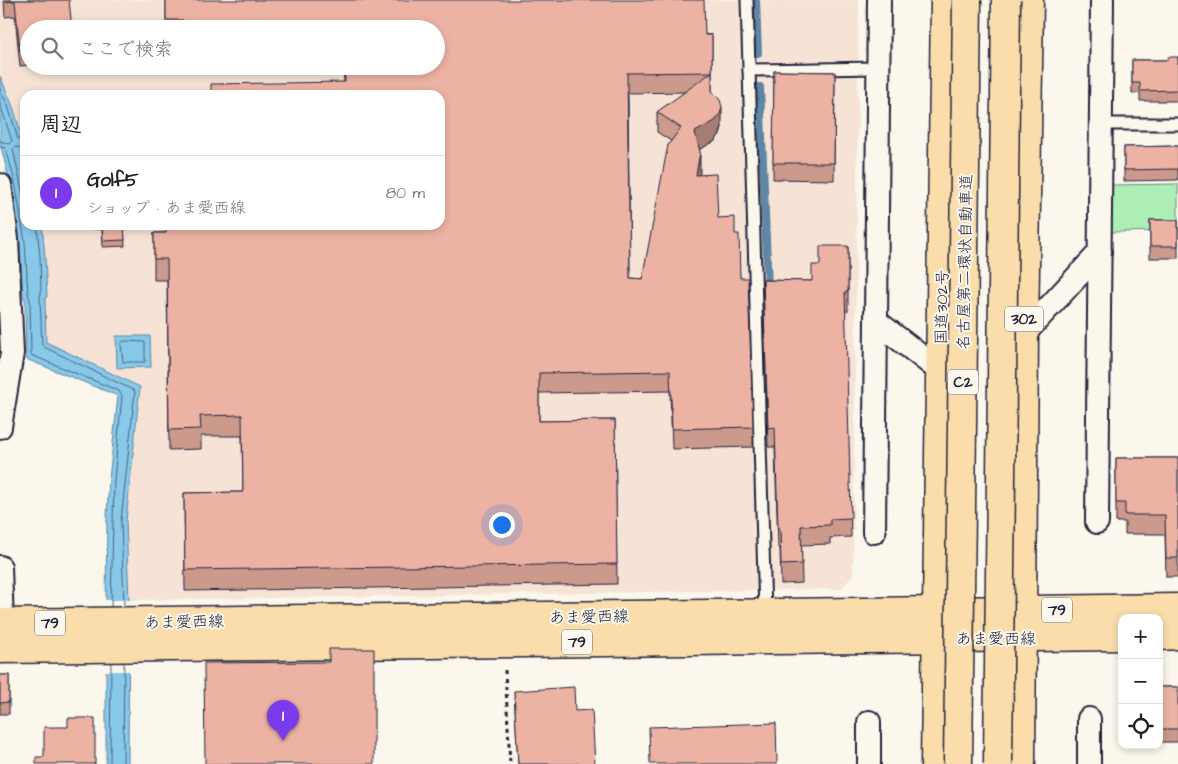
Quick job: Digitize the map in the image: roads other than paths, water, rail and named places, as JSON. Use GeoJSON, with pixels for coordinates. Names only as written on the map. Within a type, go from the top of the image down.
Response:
{"type":"FeatureCollection","features":[{"type":"Feature","properties":{"kind":"main road"},"geometry":{"type":"LineString","coordinates":[[933,0],[935,68],[943,174]]}},
{"type":"Feature","properties":{"kind":"main road","name":"国道302号"},"geometry":{"type":"LineString","coordinates":[[936,764],[945,0]]}},
{"type":"Feature","properties":{"kind":"main road","name":"名古屋第二環状自動車道"},"geometry":{"type":"LineString","coordinates":[[958,764],[967,0]]}},
{"type":"Feature","properties":{"kind":"main road","name":"C2"},"geometry":{"type":"LineString","coordinates":[[998,764],[1006,0]]}},
{"type":"Feature","properties":{"kind":"main road","name":"302"},"geometry":{"type":"LineString","coordinates":[[1021,764],[1024,334],[1029,0]]}},
{"type":"Feature","properties":{"kind":"main road"},"geometry":{"type":"LineString","coordinates":[[1027,174],[1040,0]]}},
{"type":"Feature","properties":{"kind":"main road","name":"あま愛西線"},"geometry":{"type":"LineString","coordinates":[[133,635],[764,613],[1178,608]]}},
{"type":"Feature","properties":{"kind":"main road","name":"あま愛西線"},"geometry":{"type":"LineString","coordinates":[[1,632],[101,635],[936,638],[1118,636]]}},
{"type":"Feature","properties":{"kind":"main road"},"geometry":{"type":"LineString","coordinates":[[1163,636],[1178,635]]}},
{"type":"Feature","properties":{"kind":"street"},"geometry":{"type":"LineString","coordinates":[[874,532],[879,0]]}},
{"type":"Feature","properties":{"kind":"street"},"geometry":{"type":"LineString","coordinates":[[1097,522],[1102,0]]}},
{"type":"Feature","properties":{"kind":"street"},"geometry":{"type":"LineString","coordinates":[[0,184],[7,239],[12,353],[0,426]]}},
{"type":"Feature","properties":{"kind":"street"},"geometry":{"type":"LineString","coordinates":[[1024,334],[1100,252]]}},
{"type":"Feature","properties":{"kind":"street"},"geometry":{"type":"LineString","coordinates":[[876,321],[940,371]]}},
{"type":"Feature","properties":{"kind":"street"},"geometry":{"type":"LineString","coordinates":[[0,567],[1,632]]}},
{"type":"Feature","properties":{"kind":"street"},"geometry":{"type":"LineString","coordinates":[[1089,719],[1089,764]]}},
{"type":"Feature","properties":{"kind":"street"},"geometry":{"type":"LineString","coordinates":[[869,722],[869,764]]}},
{"type":"Feature","properties":{"kind":"lane"},"geometry":{"type":"LineString","coordinates":[[747,0],[764,613]]}},
{"type":"Feature","properties":{"kind":"lane"},"geometry":{"type":"LineString","coordinates":[[749,70],[878,68]]}},
{"type":"Feature","properties":{"kind":"lane"},"geometry":{"type":"LineString","coordinates":[[1101,124],[1178,124]]}},
{"type":"Feature","properties":{"kind":"water"},"geometry":{"type":"Polygon","coordinates":[[[0,76],[20,129],[20,230],[42,230],[47,297],[45,298],[46,342],[140,387],[126,521],[129,600],[128,764],[106,764],[107,516],[118,396],[26,359],[25,298],[23,298],[20,242],[10,183],[0,143],[0,76]]]}},
{"type":"Feature","properties":{"kind":"water"},"geometry":{"type":"Polygon","coordinates":[[[116,336],[150,336],[151,367],[117,368],[116,336]]]}},
{"type":"Feature","properties":{"kind":"waterway"},"geometry":{"type":"LineString","coordinates":[[756,0],[758,53]]}},
{"type":"Feature","properties":{"kind":"waterway"},"geometry":{"type":"LineString","coordinates":[[760,87],[768,288]]}},
{"type":"Feature","properties":{"kind":"place","name":"Golf5"},"geometry":{"type":"Point","coordinates":[283,741]}}]}
